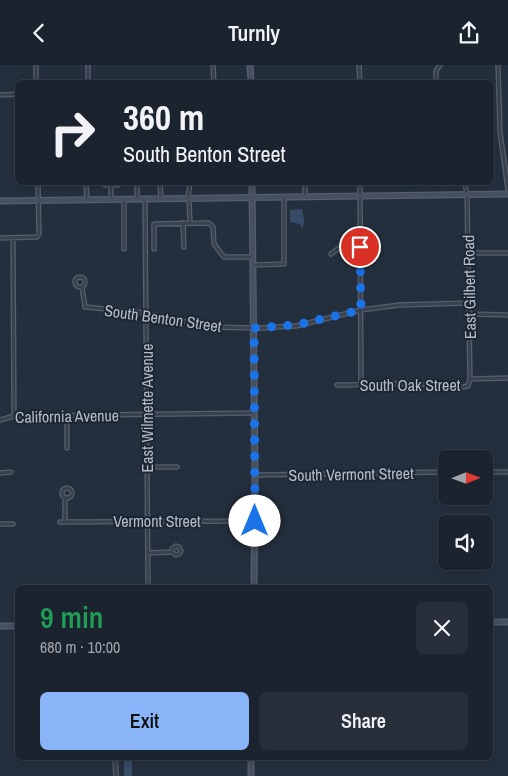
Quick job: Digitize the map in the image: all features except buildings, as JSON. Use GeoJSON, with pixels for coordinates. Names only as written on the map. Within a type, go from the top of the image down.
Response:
{"type":"FeatureCollection","features":[{"type":"Feature","properties":{"kind":"main road"},"geometry":{"type":"LineString","coordinates":[[250,65],[251,80]]}},
{"type":"Feature","properties":{"kind":"main road"},"geometry":{"type":"LineString","coordinates":[[252,185],[254,585]]}},
{"type":"Feature","properties":{"kind":"main road"},"geometry":{"type":"LineString","coordinates":[[0,201],[508,194]]}},
{"type":"Feature","properties":{"kind":"main road"},"geometry":{"type":"LineString","coordinates":[[493,622],[508,622]]}},
{"type":"Feature","properties":{"kind":"main road"},"geometry":{"type":"LineString","coordinates":[[0,626],[15,626]]}},
{"type":"Feature","properties":{"kind":"main road"},"geometry":{"type":"LineString","coordinates":[[251,760],[251,776]]}},
{"type":"Feature","properties":{"kind":"street"},"geometry":{"type":"LineString","coordinates":[[36,65],[36,80]]}},
{"type":"Feature","properties":{"kind":"street"},"geometry":{"type":"LineString","coordinates":[[88,65],[88,80]]}},
{"type":"Feature","properties":{"kind":"street"},"geometry":{"type":"LineString","coordinates":[[213,65],[214,80]]}},
{"type":"Feature","properties":{"kind":"street"},"geometry":{"type":"LineString","coordinates":[[359,65],[360,80]]}},
{"type":"Feature","properties":{"kind":"street"},"geometry":{"type":"LineString","coordinates":[[436,80],[436,71],[440,65]]}},
{"type":"Feature","properties":{"kind":"street"},"geometry":{"type":"LineString","coordinates":[[498,65],[500,132],[508,189]]}},
{"type":"Feature","properties":{"kind":"street"},"geometry":{"type":"LineString","coordinates":[[0,95],[15,94]]}},
{"type":"Feature","properties":{"kind":"street"},"geometry":{"type":"LineString","coordinates":[[0,238],[37,237],[39,234],[38,185]]}},
{"type":"Feature","properties":{"kind":"street"},"geometry":{"type":"LineString","coordinates":[[86,185],[87,201]]}},
{"type":"Feature","properties":{"kind":"street"},"geometry":{"type":"LineString","coordinates":[[104,185],[118,185]]}},
{"type":"Feature","properties":{"kind":"street"},"geometry":{"type":"LineString","coordinates":[[111,185],[111,200]]}},
{"type":"Feature","properties":{"kind":"street"},"geometry":{"type":"LineString","coordinates":[[137,185],[137,200]]}},
{"type":"Feature","properties":{"kind":"street"},"geometry":{"type":"LineString","coordinates":[[160,185],[161,199]]}},
{"type":"Feature","properties":{"kind":"street"},"geometry":{"type":"LineString","coordinates":[[190,185],[190,223]]}},
{"type":"Feature","properties":{"kind":"street"},"geometry":{"type":"LineString","coordinates":[[305,185],[305,197]]}},
{"type":"Feature","properties":{"kind":"street"},"geometry":{"type":"LineString","coordinates":[[360,185],[361,385]]}},
{"type":"Feature","properties":{"kind":"street","name":"East Gilbert Road"},"geometry":{"type":"LineString","coordinates":[[466,185],[468,195],[470,379]]}},
{"type":"Feature","properties":{"kind":"street"},"geometry":{"type":"LineString","coordinates":[[252,265],[284,264],[284,198]]}},
{"type":"Feature","properties":{"kind":"street","name":"East Wilmette Avenue"},"geometry":{"type":"LineString","coordinates":[[145,199],[148,585]]}},
{"type":"Feature","properties":{"kind":"street"},"geometry":{"type":"LineString","coordinates":[[124,200],[124,249]]}},
{"type":"Feature","properties":{"kind":"street"},"geometry":{"type":"LineString","coordinates":[[183,223],[184,247]]}},
{"type":"Feature","properties":{"kind":"street"},"geometry":{"type":"LineString","coordinates":[[154,249],[154,224],[211,223],[213,227],[213,243],[224,257],[252,257]]}},
{"type":"Feature","properties":{"kind":"street"},"geometry":{"type":"LineString","coordinates":[[13,238],[14,416]]}},
{"type":"Feature","properties":{"kind":"street"},"geometry":{"type":"LineString","coordinates":[[331,254],[339,247],[360,247]]}},
{"type":"Feature","properties":{"kind":"street"},"geometry":{"type":"LineString","coordinates":[[468,253],[508,253]]}},
{"type":"Feature","properties":{"kind":"street","name":"South Benton Street"},"geometry":{"type":"LineString","coordinates":[[82,287],[85,307],[146,313],[208,327],[254,328],[296,325],[361,310],[399,305],[469,303]]}},
{"type":"Feature","properties":{"kind":"street"},"geometry":{"type":"LineString","coordinates":[[469,314],[508,315]]}},
{"type":"Feature","properties":{"kind":"street","name":"South Oak Street"},"geometry":{"type":"LineString","coordinates":[[337,385],[422,384],[440,388],[461,388],[468,386],[470,379],[508,377]]}},
{"type":"Feature","properties":{"kind":"street","name":"California Avenue"},"geometry":{"type":"LineString","coordinates":[[0,420],[14,416],[254,413]]}},
{"type":"Feature","properties":{"kind":"street"},"geometry":{"type":"LineString","coordinates":[[67,416],[67,448]]}},
{"type":"Feature","properties":{"kind":"street"},"geometry":{"type":"LineString","coordinates":[[148,467],[177,467]]}},
{"type":"Feature","properties":{"kind":"street"},"geometry":{"type":"LineString","coordinates":[[0,473],[11,472]]}},
{"type":"Feature","properties":{"kind":"street","name":"South Vermont Street"},"geometry":{"type":"LineString","coordinates":[[255,475],[438,472]]}},
{"type":"Feature","properties":{"kind":"street"},"geometry":{"type":"LineString","coordinates":[[493,472],[508,472]]}},
{"type":"Feature","properties":{"kind":"street"},"geometry":{"type":"LineString","coordinates":[[65,497],[65,522]]}},
{"type":"Feature","properties":{"kind":"street","name":"Vermont Street"},"geometry":{"type":"LineString","coordinates":[[60,522],[255,521]]}},
{"type":"Feature","properties":{"kind":"street"},"geometry":{"type":"LineString","coordinates":[[0,524],[13,524]]}},
{"type":"Feature","properties":{"kind":"street"},"geometry":{"type":"LineString","coordinates":[[148,553],[172,552]]}},
{"type":"Feature","properties":{"kind":"street"},"geometry":{"type":"LineString","coordinates":[[115,760],[116,776]]}},
{"type":"Feature","properties":{"kind":"water"},"geometry":{"type":"Polygon","coordinates":[[[302,209],[303,229],[300,224],[290,222],[290,210],[302,209]]]}},
{"type":"Feature","properties":{"kind":"water"},"geometry":{"type":"Polygon","coordinates":[[[124,760],[132,760],[132,776],[124,776],[124,760]]]}},
{"type":"Feature","properties":{"kind":"route"},"geometry":{"type":"LineString","coordinates":[[255,521],[254,328],[296,325],[361,310],[360,247]]}}]}
